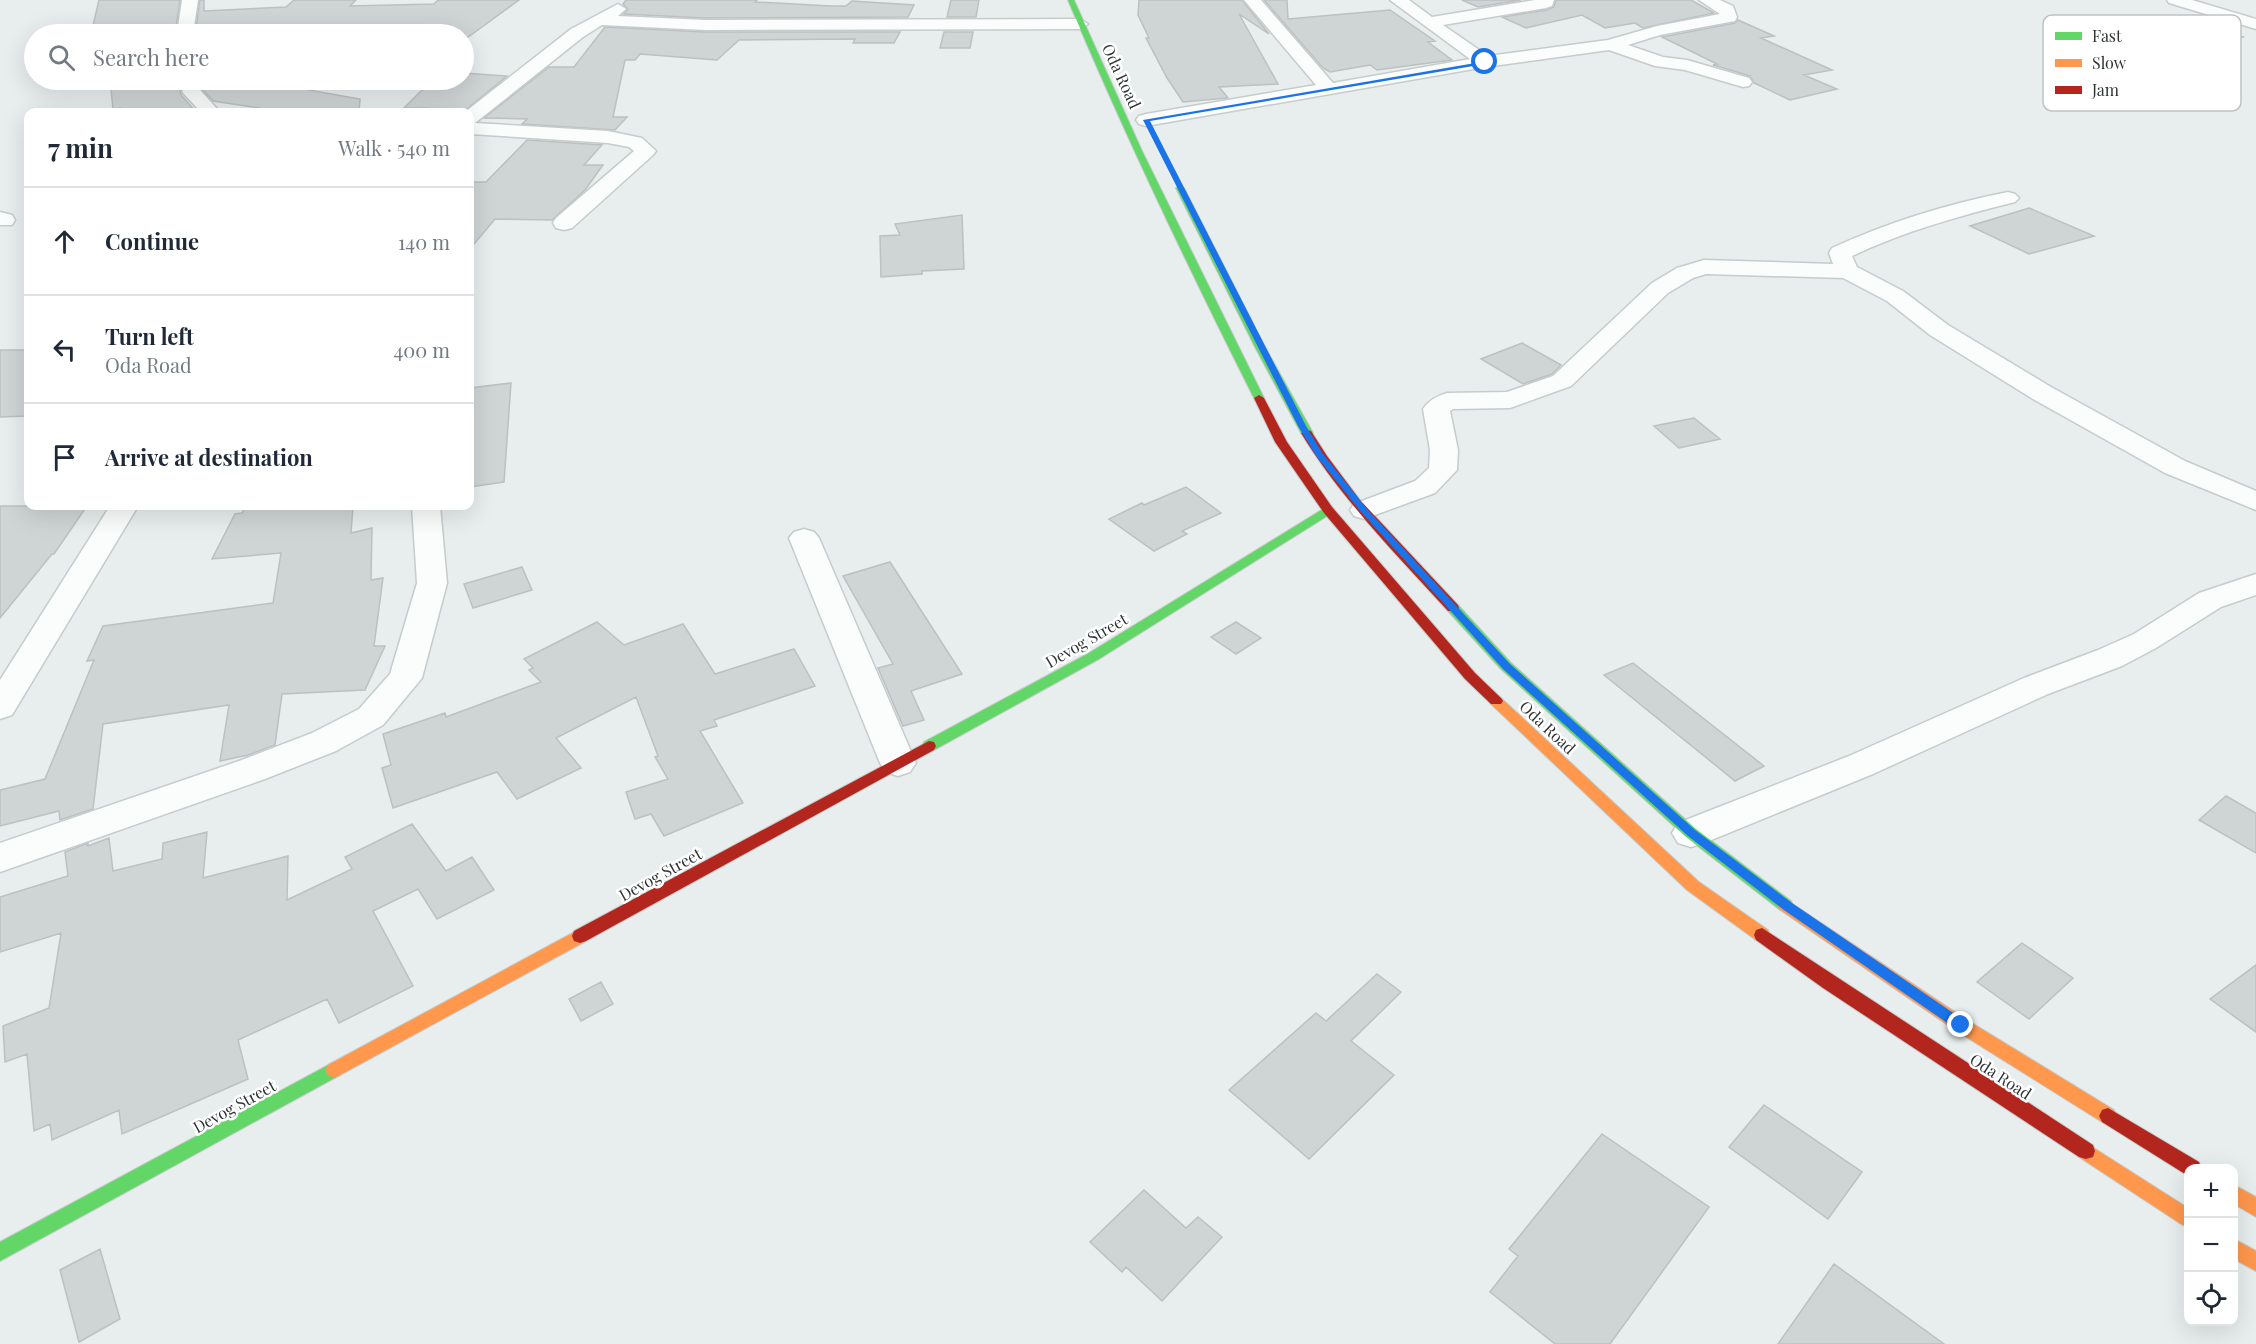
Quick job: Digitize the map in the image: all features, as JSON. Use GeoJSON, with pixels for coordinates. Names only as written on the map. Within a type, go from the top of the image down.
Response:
{"type":"FeatureCollection","features":[{"type":"Feature","properties":{"kind":"street"},"geometry":{"type":"LineString","coordinates":[[186,24],[190,0]]}},
{"type":"Feature","properties":{"kind":"street"},"geometry":{"type":"LineString","coordinates":[[474,128],[577,33],[632,0]]}},
{"type":"Feature","properties":{"kind":"street","name":"Oda Road"},"geometry":{"type":"LineString","coordinates":[[1071,0],[1080,24],[1245,373],[1281,442],[1328,510],[1470,676],[1693,886],[1828,983],[2184,1215]]}},
{"type":"Feature","properties":{"kind":"street"},"geometry":{"type":"LineString","coordinates":[[1252,0],[1328,88]]}},
{"type":"Feature","properties":{"kind":"street"},"geometry":{"type":"LineString","coordinates":[[1398,0],[1485,62]]}},
{"type":"Feature","properties":{"kind":"street"},"geometry":{"type":"LineString","coordinates":[[1430,22],[1546,3],[1546,0]]}},
{"type":"Feature","properties":{"kind":"street"},"geometry":{"type":"LineString","coordinates":[[1146,120],[1485,62],[1549,56],[1610,45],[1657,32],[1729,17],[1727,9],[1707,0]]}},
{"type":"Feature","properties":{"kind":"street"},"geometry":{"type":"LineString","coordinates":[[2175,0],[2226,15]]}},
{"type":"Feature","properties":{"kind":"street"},"geometry":{"type":"LineString","coordinates":[[2241,20],[2256,24]]}},
{"type":"Feature","properties":{"kind":"street"},"geometry":{"type":"LineString","coordinates":[[598,21],[717,25],[1080,24]]}},
{"type":"Feature","properties":{"kind":"street"},"geometry":{"type":"LineString","coordinates":[[1610,45],[1661,62],[1688,65],[1743,82]]}},
{"type":"Feature","properties":{"kind":"street"},"geometry":{"type":"LineString","coordinates":[[191,90],[208,108]]}},
{"type":"Feature","properties":{"kind":"street"},"geometry":{"type":"LineString","coordinates":[[474,129],[608,137],[635,142],[646,151],[564,223]]}},
{"type":"Feature","properties":{"kind":"street","name":"Oda Road"},"geometry":{"type":"LineString","coordinates":[[1173,173],[1319,455],[1364,510],[1506,666],[1691,833],[1788,907],[1961,1025],[2186,1164]]}},
{"type":"Feature","properties":{"kind":"street"},"geometry":{"type":"LineString","coordinates":[[1847,271],[1840,254],[1864,242],[1958,207],[2008,198]]}},
{"type":"Feature","properties":{"kind":"street"},"geometry":{"type":"LineString","coordinates":[[1364,510],[1425,487],[1443,470],[1444,450],[1436,409],[1447,401],[1510,400],[1562,381],[1660,288],[1685,273],[1704,267],[1847,271],[1895,296],[1939,330],[2052,398],[2175,467],[2256,501]]}},
{"type":"Feature","properties":{"kind":"street"},"geometry":{"type":"LineString","coordinates":[[0,707],[122,510]]}},
{"type":"Feature","properties":{"kind":"street"},"geometry":{"type":"LineString","coordinates":[[0,858],[252,770],[324,742],[371,717],[405,678],[432,583],[426,510]]}},
{"type":"Feature","properties":{"kind":"street","name":"Devog Street"},"geometry":{"type":"LineString","coordinates":[[0,1252],[1094,656],[1328,510]]}},
{"type":"Feature","properties":{"kind":"street"},"geometry":{"type":"LineString","coordinates":[[804,538],[898,763]]}},
{"type":"Feature","properties":{"kind":"street"},"geometry":{"type":"LineString","coordinates":[[1691,833],[1861,765],[2036,686],[2110,658],[2145,641],[2210,600],[2256,584]]}},
{"type":"Feature","properties":{"kind":"street"},"geometry":{"type":"LineString","coordinates":[[2238,1197],[2256,1208]]}},
{"type":"Feature","properties":{"kind":"street"},"geometry":{"type":"LineString","coordinates":[[2238,1251],[2256,1262]]}},
{"type":"Feature","properties":{"kind":"building"},"geometry":{"type":"Polygon","coordinates":[[[99,0],[180,0],[176,24],[93,24],[99,0]]]}},
{"type":"Feature","properties":{"kind":"building"},"geometry":{"type":"Polygon","coordinates":[[[200,0],[204,0],[204,11],[286,7],[294,0],[356,0],[350,6],[434,4],[438,0],[519,0],[474,33],[474,24],[196,24],[200,0]]]}},
{"type":"Feature","properties":{"kind":"building"},"geometry":{"type":"Polygon","coordinates":[[[626,0],[757,0],[755,2],[831,6],[846,6],[852,1],[914,5],[908,17],[705,18],[624,14],[628,9],[623,4],[626,0]]]}},
{"type":"Feature","properties":{"kind":"building"},"geometry":{"type":"Polygon","coordinates":[[[951,0],[979,0],[976,17],[947,17],[951,0]]]}},
{"type":"Feature","properties":{"kind":"building"},"geometry":{"type":"Polygon","coordinates":[[[1139,0],[1242,0],[1269,34],[1239,14],[1278,84],[1219,87],[1228,98],[1183,102],[1167,78],[1146,38],[1149,38],[1138,15],[1139,0]]]}},
{"type":"Feature","properties":{"kind":"building"},"geometry":{"type":"Polygon","coordinates":[[[1264,0],[1287,0],[1288,19],[1390,10],[1435,41],[1428,42],[1452,60],[1377,70],[1370,65],[1330,72],[1323,68],[1264,0]]]}},
{"type":"Feature","properties":{"kind":"building"},"geometry":{"type":"Polygon","coordinates":[[[1462,0],[1521,0],[1478,7],[1462,0]]]}},
{"type":"Feature","properties":{"kind":"building"},"geometry":{"type":"Polygon","coordinates":[[[1556,0],[1691,0],[1714,13],[1643,28],[1635,23],[1605,28],[1582,15],[1526,28],[1502,17],[1547,10],[1554,7],[1556,0]]]}},
{"type":"Feature","properties":{"kind":"building"},"geometry":{"type":"Polygon","coordinates":[[[1738,20],[1774,36],[1761,38],[1832,70],[1804,75],[1837,89],[1790,100],[1754,83],[1750,76],[1713,65],[1717,64],[1662,37],[1735,23],[1738,20]]]}},
{"type":"Feature","properties":{"kind":"building"},"geometry":{"type":"Polygon","coordinates":[[[605,27],[705,32],[900,32],[894,43],[853,43],[855,39],[739,40],[717,60],[640,54],[635,60],[625,60],[613,117],[627,117],[615,130],[522,124],[527,119],[484,118],[549,67],[574,67],[605,27]]]}},
{"type":"Feature","properties":{"kind":"building"},"geometry":{"type":"Polygon","coordinates":[[[944,32],[973,32],[970,48],[940,48],[944,32]]]}},
{"type":"Feature","properties":{"kind":"building"},"geometry":{"type":"Polygon","coordinates":[[[474,74],[507,76],[468,108],[404,108],[422,90],[474,90],[474,74]]]}},
{"type":"Feature","properties":{"kind":"building"},"geometry":{"type":"Polygon","coordinates":[[[111,90],[180,90],[181,95],[192,108],[121,108],[113,108],[111,90]]]}},
{"type":"Feature","properties":{"kind":"building"},"geometry":{"type":"Polygon","coordinates":[[[203,90],[309,90],[360,99],[359,108],[259,108],[213,101],[203,90]]]}},
{"type":"Feature","properties":{"kind":"building"},"geometry":{"type":"Polygon","coordinates":[[[527,140],[602,145],[584,165],[603,165],[585,190],[552,220],[495,219],[474,244],[474,182],[486,182],[527,140]]]}},
{"type":"Feature","properties":{"kind":"building"},"geometry":{"type":"Polygon","coordinates":[[[2029,208],[2094,236],[2029,254],[1970,226],[2029,208]]]}},
{"type":"Feature","properties":{"kind":"building"},"geometry":{"type":"Polygon","coordinates":[[[962,215],[964,269],[922,271],[922,274],[881,277],[880,236],[900,235],[895,224],[962,215]]]}},
{"type":"Feature","properties":{"kind":"building"},"geometry":{"type":"Polygon","coordinates":[[[1522,343],[1561,365],[1552,374],[1523,384],[1481,359],[1522,343]]]}},
{"type":"Feature","properties":{"kind":"building"},"geometry":{"type":"Polygon","coordinates":[[[0,350],[24,350],[24,416],[0,417],[0,350]]]}},
{"type":"Feature","properties":{"kind":"building"},"geometry":{"type":"Polygon","coordinates":[[[511,383],[504,482],[474,486],[474,388],[511,383]]]}},
{"type":"Feature","properties":{"kind":"building"},"geometry":{"type":"Polygon","coordinates":[[[1694,418],[1720,439],[1679,448],[1654,426],[1694,418]]]}},
{"type":"Feature","properties":{"kind":"building"},"geometry":{"type":"Polygon","coordinates":[[[1186,487],[1221,513],[1182,531],[1187,534],[1154,551],[1109,519],[1142,503],[1144,505],[1186,487]]]}},
{"type":"Feature","properties":{"kind":"building"},"geometry":{"type":"Polygon","coordinates":[[[0,506],[24,506],[24,510],[84,510],[54,554],[0,618],[0,506]]]}},
{"type":"Feature","properties":{"kind":"building"},"geometry":{"type":"Polygon","coordinates":[[[244,510],[353,510],[351,533],[372,528],[371,580],[383,578],[374,646],[385,646],[365,690],[282,694],[275,745],[248,755],[220,761],[229,705],[103,724],[93,809],[60,820],[59,811],[0,826],[0,790],[45,779],[94,660],[87,661],[103,626],[273,603],[281,553],[212,559],[235,514],[242,513],[244,510]]]}},
{"type":"Feature","properties":{"kind":"building"},"geometry":{"type":"Polygon","coordinates":[[[890,562],[962,674],[911,691],[924,720],[903,726],[878,668],[893,664],[843,576],[890,562]]]}},
{"type":"Feature","properties":{"kind":"building"},"geometry":{"type":"Polygon","coordinates":[[[522,567],[532,590],[473,608],[464,584],[522,567]]]}},
{"type":"Feature","properties":{"kind":"building"},"geometry":{"type":"Polygon","coordinates":[[[597,622],[624,645],[683,624],[715,674],[794,649],[815,686],[714,720],[717,726],[700,731],[743,803],[664,836],[651,814],[635,819],[626,792],[668,779],[655,757],[658,756],[636,697],[556,738],[581,768],[517,799],[497,772],[393,808],[382,768],[391,765],[383,734],[445,713],[446,717],[541,682],[529,670],[533,668],[524,659],[597,622]]]}},
{"type":"Feature","properties":{"kind":"building"},"geometry":{"type":"Polygon","coordinates":[[[1236,622],[1261,638],[1236,654],[1211,637],[1236,622]]]}},
{"type":"Feature","properties":{"kind":"building"},"geometry":{"type":"Polygon","coordinates":[[[1633,663],[1764,766],[1735,781],[1604,675],[1633,663]]]}},
{"type":"Feature","properties":{"kind":"building"},"geometry":{"type":"Polygon","coordinates":[[[2226,796],[2256,813],[2256,853],[2199,820],[2226,796]]]}},
{"type":"Feature","properties":{"kind":"building"},"geometry":{"type":"Polygon","coordinates":[[[412,824],[446,871],[472,857],[494,890],[437,919],[418,889],[373,911],[413,986],[339,1023],[327,999],[238,1040],[248,1079],[122,1134],[119,1110],[52,1140],[50,1124],[34,1131],[27,1054],[5,1062],[3,1026],[49,1008],[61,933],[0,952],[0,897],[68,876],[65,852],[88,843],[88,846],[109,838],[113,871],[162,859],[163,843],[207,832],[203,878],[288,856],[287,900],[352,869],[345,857],[412,824]]]}},
{"type":"Feature","properties":{"kind":"building"},"geometry":{"type":"Polygon","coordinates":[[[2022,943],[2073,978],[2029,1019],[1977,982],[2022,943]]]}},
{"type":"Feature","properties":{"kind":"building"},"geometry":{"type":"Polygon","coordinates":[[[2256,965],[2256,1032],[2210,999],[2256,965]]]}},
{"type":"Feature","properties":{"kind":"building"},"geometry":{"type":"Polygon","coordinates":[[[1377,974],[1401,992],[1351,1041],[1394,1075],[1309,1159],[1229,1090],[1316,1013],[1326,1021],[1377,974]]]}},
{"type":"Feature","properties":{"kind":"building"},"geometry":{"type":"Polygon","coordinates":[[[601,982],[613,1004],[581,1021],[569,999],[601,982]]]}},
{"type":"Feature","properties":{"kind":"building"},"geometry":{"type":"Polygon","coordinates":[[[1764,1105],[1862,1172],[1828,1219],[1729,1147],[1764,1105]]]}},
{"type":"Feature","properties":{"kind":"building"},"geometry":{"type":"Polygon","coordinates":[[[1602,1134],[1709,1207],[1610,1344],[1555,1344],[1490,1292],[1518,1256],[1509,1249],[1602,1134]]]}},
{"type":"Feature","properties":{"kind":"building"},"geometry":{"type":"Polygon","coordinates":[[[1144,1190],[1186,1228],[1198,1217],[1222,1237],[1162,1301],[1126,1267],[1122,1272],[1090,1242],[1144,1190]]]}},
{"type":"Feature","properties":{"kind":"building"},"geometry":{"type":"Polygon","coordinates":[[[100,1249],[120,1319],[79,1342],[60,1270],[100,1249]]]}},
{"type":"Feature","properties":{"kind":"building"},"geometry":{"type":"Polygon","coordinates":[[[1834,1264],[1944,1344],[1778,1344],[1834,1264]]]}},
{"type":"Feature","properties":{"kind":"traffic: fast"},"geometry":{"type":"LineString","coordinates":[[1071,0],[1138,151],[1259,398]]}},
{"type":"Feature","properties":{"kind":"traffic: fast"},"geometry":{"type":"LineString","coordinates":[[1180,188],[1260,347],[1307,433]]}},
{"type":"Feature","properties":{"kind":"traffic: fast"},"geometry":{"type":"LineString","coordinates":[[929,746],[1094,656],[1328,510]]}},
{"type":"Feature","properties":{"kind":"traffic: fast"},"geometry":{"type":"LineString","coordinates":[[1453,608],[1506,666],[1691,833],[1785,905]]}},
{"type":"Feature","properties":{"kind":"traffic: fast"},"geometry":{"type":"LineString","coordinates":[[0,1252],[334,1070]]}},
{"type":"Feature","properties":{"kind":"traffic: slow"},"geometry":{"type":"LineString","coordinates":[[1496,701],[1693,886],[1762,935]]}},
{"type":"Feature","properties":{"kind":"traffic: slow"},"geometry":{"type":"LineString","coordinates":[[1785,905],[1961,1025],[2108,1116]]}},
{"type":"Feature","properties":{"kind":"traffic: slow"},"geometry":{"type":"LineString","coordinates":[[334,1070],[580,936]]}},
{"type":"Feature","properties":{"kind":"traffic: slow"},"geometry":{"type":"LineString","coordinates":[[2086,1151],[2184,1215]]}},
{"type":"Feature","properties":{"kind":"traffic: slow"},"geometry":{"type":"LineString","coordinates":[[2238,1197],[2256,1208]]}},
{"type":"Feature","properties":{"kind":"traffic: slow"},"geometry":{"type":"LineString","coordinates":[[2238,1251],[2256,1262]]}},
{"type":"Feature","properties":{"kind":"traffic: jam"},"geometry":{"type":"LineString","coordinates":[[1259,398],[1281,442],[1328,510],[1470,676],[1496,701]]}},
{"type":"Feature","properties":{"kind":"traffic: jam"},"geometry":{"type":"LineString","coordinates":[[1307,433],[1338,480],[1356,502],[1453,608]]}},
{"type":"Feature","properties":{"kind":"traffic: jam"},"geometry":{"type":"LineString","coordinates":[[580,936],[929,746]]}},
{"type":"Feature","properties":{"kind":"traffic: jam"},"geometry":{"type":"LineString","coordinates":[[1762,935],[1829,983],[2086,1151]]}},
{"type":"Feature","properties":{"kind":"traffic: jam"},"geometry":{"type":"LineString","coordinates":[[2108,1116],[2186,1164]]}},
{"type":"Feature","properties":{"kind":"route"},"geometry":{"type":"LineString","coordinates":[[1485,62],[1146,120],[1302,426],[1319,455],[1364,510],[1506,666],[1691,833],[1788,907],[1961,1025]]}}]}
